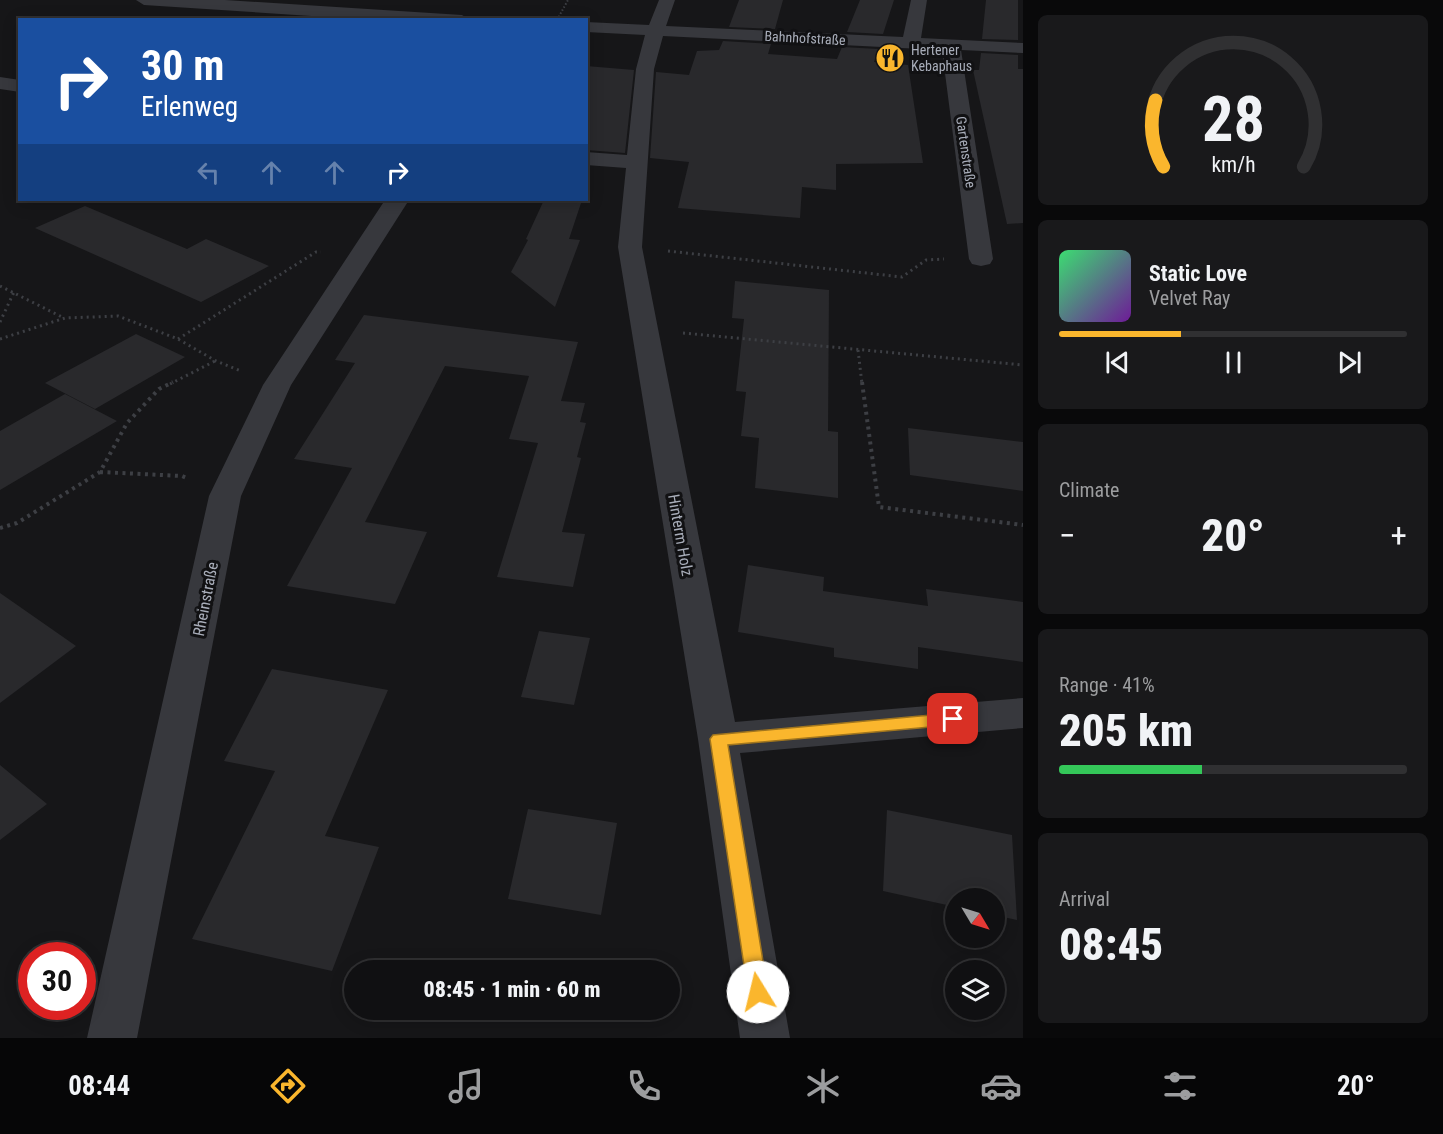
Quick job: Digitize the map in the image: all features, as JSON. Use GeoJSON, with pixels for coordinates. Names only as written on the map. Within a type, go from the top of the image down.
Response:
{"type":"FeatureCollection","features":[{"type":"Feature","properties":{"kind":"street"},"geometry":{"type":"LineString","coordinates":[[145,0],[290,5],[439,18]]}},
{"type":"Feature","properties":{"kind":"street","name":"Hinterm Holz"},"geometry":{"type":"LineString","coordinates":[[667,0],[655,31],[645,69],[630,247],[718,739],[765,1038]]}},
{"type":"Feature","properties":{"kind":"street"},"geometry":{"type":"LineString","coordinates":[[910,43],[919,0]]}},
{"type":"Feature","properties":{"kind":"street","name":"Bahnhofstraße"},"geometry":{"type":"LineString","coordinates":[[588,27],[1023,48]]}},
{"type":"Feature","properties":{"kind":"street","name":"Gartenstraße"},"geometry":{"type":"LineString","coordinates":[[951,46],[981,259]]}},
{"type":"Feature","properties":{"kind":"street"},"geometry":{"type":"LineString","coordinates":[[0,83],[18,86]]}},
{"type":"Feature","properties":{"kind":"street"},"geometry":{"type":"LineString","coordinates":[[588,158],[638,163]]}},
{"type":"Feature","properties":{"kind":"street","name":"Rheinstraße"},"geometry":{"type":"LineString","coordinates":[[112,1038],[202,616],[225,496],[277,385],[396,201]]}},
{"type":"Feature","properties":{"kind":"street"},"geometry":{"type":"LineString","coordinates":[[718,739],[1023,713]]}},
{"type":"Feature","properties":{"kind":"path"},"geometry":{"type":"LineString","coordinates":[[558,18],[568,0]]}},
{"type":"Feature","properties":{"kind":"path"},"geometry":{"type":"LineString","coordinates":[[630,247],[902,277],[926,260],[981,259]]}},
{"type":"Feature","properties":{"kind":"path"},"geometry":{"type":"LineString","coordinates":[[178,339],[316,252],[361,256]]}},
{"type":"Feature","properties":{"kind":"path"},"geometry":{"type":"LineString","coordinates":[[0,286],[65,318]]}},
{"type":"Feature","properties":{"kind":"path"},"geometry":{"type":"LineString","coordinates":[[0,322],[14,292]]}},
{"type":"Feature","properties":{"kind":"path"},"geometry":{"type":"LineString","coordinates":[[0,339],[65,318],[118,316],[178,339],[216,361],[277,385]]}},
{"type":"Feature","properties":{"kind":"path"},"geometry":{"type":"LineString","coordinates":[[645,330],[1023,365]]}},
{"type":"Feature","properties":{"kind":"path"},"geometry":{"type":"LineString","coordinates":[[858,350],[879,507],[1023,525]]}},
{"type":"Feature","properties":{"kind":"path"},"geometry":{"type":"LineString","coordinates":[[0,528],[17,523],[100,472],[127,423],[159,389],[216,361]]}},
{"type":"Feature","properties":{"kind":"path"},"geometry":{"type":"LineString","coordinates":[[100,472],[183,476],[225,496]]}},
{"type":"Feature","properties":{"kind":"building"},"geometry":{"type":"Polygon","coordinates":[[[739,0],[783,0],[775,29],[729,27],[739,0]]]}},
{"type":"Feature","properties":{"kind":"building"},"geometry":{"type":"Polygon","coordinates":[[[860,0],[894,0],[883,34],[847,32],[860,0]]]}},
{"type":"Feature","properties":{"kind":"building"},"geometry":{"type":"Polygon","coordinates":[[[986,0],[1018,0],[1018,40],[982,39],[986,0]]]}},
{"type":"Feature","properties":{"kind":"building"},"geometry":{"type":"Polygon","coordinates":[[[723,41],[771,44],[768,54],[837,59],[842,47],[878,49],[874,62],[908,65],[923,163],[836,164],[836,190],[802,187],[800,218],[678,208],[689,162],[650,158],[656,72],[689,75],[697,51],[719,50],[723,41]]]}},
{"type":"Feature","properties":{"kind":"building"},"geometry":{"type":"Polygon","coordinates":[[[981,53],[1018,55],[1018,69],[1023,69],[1023,223],[1007,224],[973,70],[979,70],[981,53]]]}},
{"type":"Feature","properties":{"kind":"building"},"geometry":{"type":"Polygon","coordinates":[[[588,66],[634,70],[625,153],[588,150],[588,66]]]}},
{"type":"Feature","properties":{"kind":"building"},"geometry":{"type":"Polygon","coordinates":[[[544,201],[582,201],[569,239],[580,240],[555,307],[511,272],[528,240],[526,239],[544,201]]]}},
{"type":"Feature","properties":{"kind":"building"},"geometry":{"type":"Polygon","coordinates":[[[85,206],[187,249],[206,239],[269,266],[201,302],[35,228],[85,206]]]}},
{"type":"Feature","properties":{"kind":"building"},"geometry":{"type":"Polygon","coordinates":[[[735,281],[829,290],[828,431],[838,432],[838,498],[755,488],[759,438],[741,436],[746,392],[736,391],[744,319],[732,318],[735,281]]]}},
{"type":"Feature","properties":{"kind":"building"},"geometry":{"type":"Polygon","coordinates":[[[364,315],[578,342],[561,401],[585,403],[580,422],[586,423],[577,457],[581,458],[562,532],[585,534],[573,587],[497,577],[538,443],[509,439],[529,376],[445,366],[365,522],[427,532],[395,604],[287,586],[352,468],[294,459],[355,363],[335,360],[364,315]]]}},
{"type":"Feature","properties":{"kind":"building"},"geometry":{"type":"Polygon","coordinates":[[[136,334],[185,357],[95,409],[45,383],[136,334]]]}},
{"type":"Feature","properties":{"kind":"building"},"geometry":{"type":"Polygon","coordinates":[[[65,394],[117,421],[0,490],[0,431],[65,394]]]}},
{"type":"Feature","properties":{"kind":"building"},"geometry":{"type":"Polygon","coordinates":[[[908,428],[1023,442],[1023,491],[910,475],[908,428]]]}},
{"type":"Feature","properties":{"kind":"building"},"geometry":{"type":"Polygon","coordinates":[[[748,565],[824,577],[823,591],[928,606],[926,589],[1023,602],[1023,662],[918,647],[918,669],[834,657],[834,648],[738,632],[748,565]]]}},
{"type":"Feature","properties":{"kind":"building"},"geometry":{"type":"Polygon","coordinates":[[[0,593],[76,646],[0,703],[0,593]]]}},
{"type":"Feature","properties":{"kind":"building"},"geometry":{"type":"Polygon","coordinates":[[[539,631],[590,638],[574,705],[521,697],[539,631]]]}},
{"type":"Feature","properties":{"kind":"building"},"geometry":{"type":"Polygon","coordinates":[[[272,669],[388,690],[325,836],[379,847],[332,971],[192,939],[275,771],[224,761],[272,669]]]}},
{"type":"Feature","properties":{"kind":"building"},"geometry":{"type":"Polygon","coordinates":[[[0,765],[47,804],[0,840],[0,765]]]}},
{"type":"Feature","properties":{"kind":"building"},"geometry":{"type":"Polygon","coordinates":[[[528,809],[617,823],[601,915],[508,899],[528,809]]]}},
{"type":"Feature","properties":{"kind":"building"},"geometry":{"type":"Polygon","coordinates":[[[887,810],[1012,835],[1017,920],[1005,917],[1005,888],[945,888],[945,905],[883,891],[887,810]]]}},
{"type":"Feature","properties":{"kind":"place","name":"Hertener Kebaphaus"},"geometry":{"type":"Point","coordinates":[890,58]}},
{"type":"Feature","properties":{"kind":"route"},"geometry":{"type":"LineString","coordinates":[[758,992],[718,739],[953,719]]}}]}
